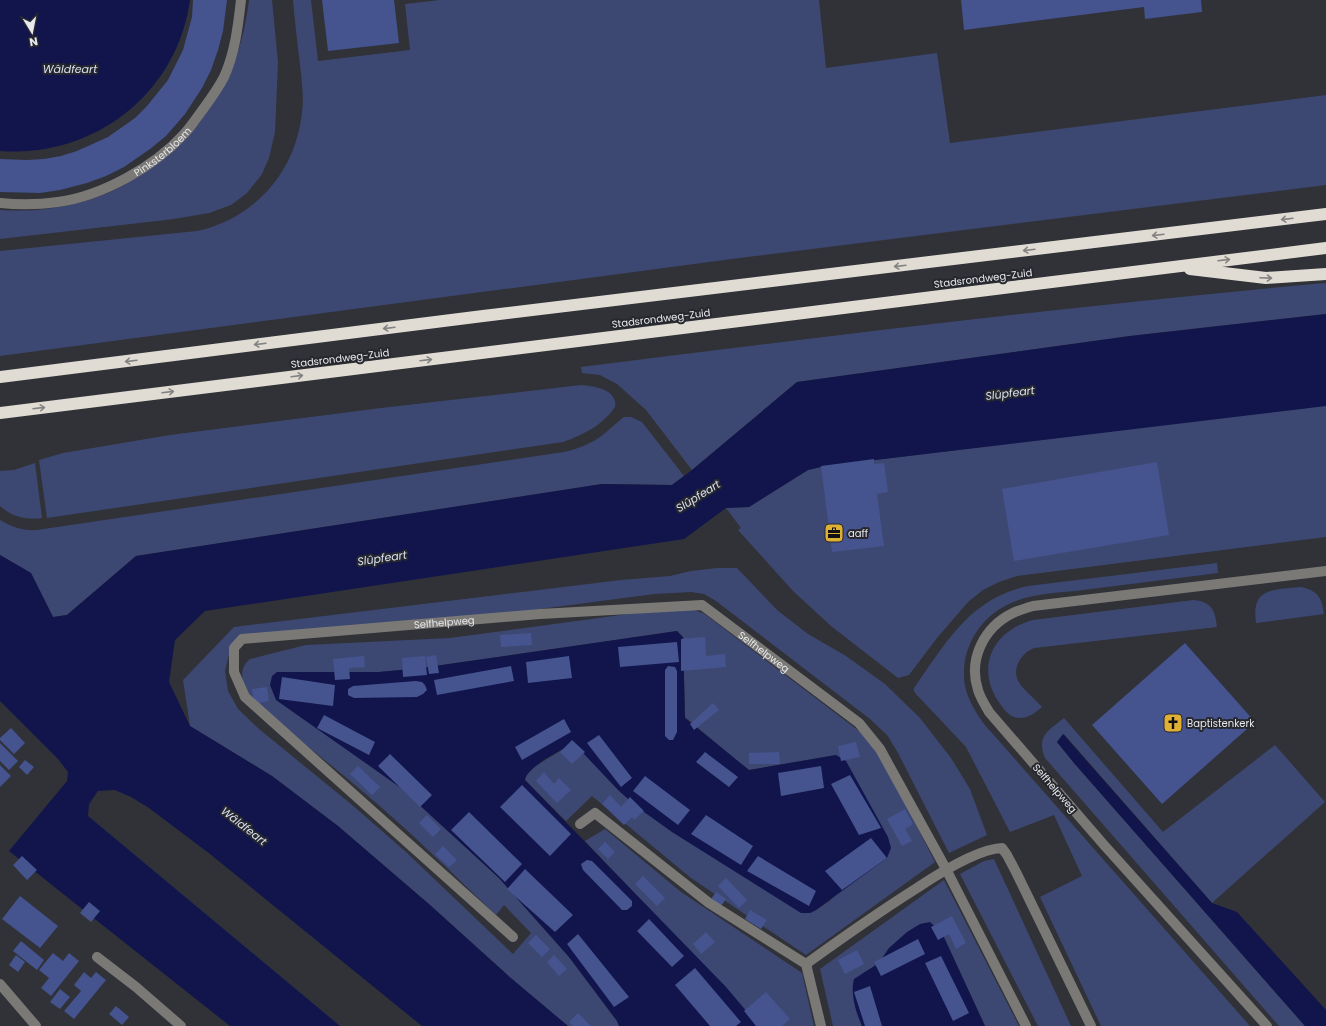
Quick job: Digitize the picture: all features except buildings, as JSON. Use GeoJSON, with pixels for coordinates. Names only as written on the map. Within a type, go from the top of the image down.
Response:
{"type":"FeatureCollection","features":[{"type":"Feature","properties":{"kind":"highway"},"geometry":{"type":"LineString","coordinates":[[0,377],[491,315],[1326,214]]}},
{"type":"Feature","properties":{"kind":"highway","name":"Stadsrondweg-Zuid"},"geometry":{"type":"LineString","coordinates":[[0,413],[1326,248]]}},
{"type":"Feature","properties":{"kind":"highway"},"geometry":{"type":"LineString","coordinates":[[1171,267],[1266,278],[1326,274]]}},
{"type":"Feature","properties":{"kind":"street","name":"Pinksterbloem"},"geometry":{"type":"LineString","coordinates":[[0,203],[29,205],[59,202],[94,193],[126,179],[156,160],[184,134],[208,103],[224,77],[235,44],[242,0]]}},
{"type":"Feature","properties":{"kind":"street","name":"Selfhelpweg"},"geometry":{"type":"LineString","coordinates":[[1267,1026],[1104,845],[989,712],[978,690],[975,668],[980,645],[995,624],[1013,613],[1033,606],[1326,571]]}},
{"type":"Feature","properties":{"kind":"street","name":"Selfhelpweg"},"geometry":{"type":"LineString","coordinates":[[514,936],[245,697],[234,672],[234,648],[242,639],[540,614],[702,605],[859,724],[880,749],[946,869],[1026,1026]]}},
{"type":"Feature","properties":{"kind":"street"},"geometry":{"type":"LineString","coordinates":[[580,824],[595,813],[709,903],[806,964],[821,1026]]}},
{"type":"Feature","properties":{"kind":"street"},"geometry":{"type":"LineString","coordinates":[[806,964],[868,919],[946,869],[991,848],[1002,848],[1016,872],[1091,1026]]}},
{"type":"Feature","properties":{"kind":"street"},"geometry":{"type":"LineString","coordinates":[[97,957],[136,987],[181,1026]]}},
{"type":"Feature","properties":{"kind":"street"},"geometry":{"type":"LineString","coordinates":[[0,984],[36,1026]]}},
{"type":"Feature","properties":{"kind":"shaded area"},"geometry":{"type":"Polygon","coordinates":[[[249,0],[272,0],[278,62],[275,132],[269,158],[262,174],[247,193],[231,205],[209,213],[174,219],[0,239],[0,210],[16,211],[49,209],[81,202],[112,191],[134,178],[194,129],[214,101],[229,75],[244,31],[249,0]]]}},
{"type":"Feature","properties":{"kind":"shaded area"},"geometry":{"type":"Polygon","coordinates":[[[293,0],[311,0],[318,61],[410,50],[405,4],[440,0],[819,0],[826,68],[937,53],[950,143],[1326,95],[1326,185],[739,258],[0,356],[0,251],[197,231],[218,225],[237,215],[254,203],[269,189],[281,173],[291,154],[298,134],[302,112],[302,88],[293,0]]]}},
{"type":"Feature","properties":{"kind":"shaded area"},"geometry":{"type":"Polygon","coordinates":[[[1326,283],[1326,314],[1130,336],[797,382],[692,470],[646,410],[617,384],[600,375],[582,373],[581,367],[1046,311],[1326,283]]]}},
{"type":"Feature","properties":{"kind":"shaded area"},"geometry":{"type":"Polygon","coordinates":[[[581,385],[592,386],[609,392],[615,401],[615,407],[605,419],[592,429],[563,442],[47,518],[39,460],[63,453],[170,435],[381,408],[581,385]]]}},
{"type":"Feature","properties":{"kind":"shaded area"},"geometry":{"type":"Polygon","coordinates":[[[1326,406],[1326,537],[1017,576],[999,582],[983,590],[968,602],[937,638],[909,675],[898,678],[831,626],[793,591],[738,530],[741,528],[726,508],[749,507],[808,470],[825,466],[1326,406]]]}},
{"type":"Feature","properties":{"kind":"shaded area"},"geometry":{"type":"Polygon","coordinates":[[[624,417],[631,417],[642,422],[684,476],[672,485],[602,484],[136,556],[67,615],[53,617],[31,573],[0,555],[0,520],[18,528],[37,530],[564,452],[590,443],[604,434],[624,417]]]}},
{"type":"Feature","properties":{"kind":"shaded area"},"geometry":{"type":"Polygon","coordinates":[[[35,463],[42,518],[30,519],[9,513],[0,506],[0,471],[14,470],[35,463]]]}},
{"type":"Feature","properties":{"kind":"shaded area"},"geometry":{"type":"Polygon","coordinates":[[[1217,563],[1218,573],[1045,594],[1018,600],[998,610],[988,618],[980,627],[968,649],[964,673],[966,691],[984,724],[1250,1026],[1101,1026],[1040,897],[1082,876],[1054,815],[1010,832],[966,747],[916,694],[914,688],[937,655],[961,625],[974,612],[1007,592],[1028,586],[1217,563]]]}},
{"type":"Feature","properties":{"kind":"shaded area"},"geometry":{"type":"Polygon","coordinates":[[[717,568],[737,568],[777,610],[808,634],[846,656],[885,684],[920,718],[951,758],[970,789],[987,835],[949,853],[888,736],[870,719],[716,601],[704,594],[691,592],[654,594],[449,621],[304,629],[268,636],[242,644],[229,654],[225,671],[228,691],[238,709],[259,729],[351,804],[406,852],[513,954],[531,933],[504,905],[496,915],[397,821],[261,708],[249,695],[242,679],[243,668],[250,659],[306,645],[450,638],[658,610],[689,609],[706,615],[859,731],[874,746],[883,761],[935,862],[806,955],[691,878],[592,796],[566,821],[525,780],[526,775],[534,767],[570,745],[577,745],[810,913],[831,900],[836,755],[749,770],[741,764],[685,717],[683,637],[677,631],[421,668],[379,672],[277,672],[350,751],[401,788],[499,878],[569,957],[617,1021],[619,1026],[568,1026],[512,979],[430,905],[338,826],[272,776],[190,726],[183,680],[234,627],[621,580],[670,576],[691,571],[717,568]]]}},
{"type":"Feature","properties":{"kind":"shaded area"},"geometry":{"type":"Polygon","coordinates":[[[1300,587],[1311,590],[1318,595],[1322,603],[1324,614],[1256,623],[1255,612],[1260,597],[1272,590],[1300,587]]]}},
{"type":"Feature","properties":{"kind":"shaded area"},"geometry":{"type":"Polygon","coordinates":[[[1194,600],[1205,603],[1212,608],[1217,627],[1034,648],[1029,650],[1018,663],[1016,673],[1017,679],[1025,690],[1042,707],[1029,716],[1017,718],[1011,716],[1003,708],[993,691],[989,678],[988,665],[992,653],[998,642],[1007,633],[1019,625],[1033,620],[1194,600]]]}},
{"type":"Feature","properties":{"kind":"shaded area"},"geometry":{"type":"Polygon","coordinates":[[[1064,718],[1163,832],[1275,745],[1325,802],[1212,903],[1064,734],[1057,742],[1305,1026],[1279,1026],[1045,758],[1042,744],[1043,739],[1049,730],[1064,718]]]}},
{"type":"Feature","properties":{"kind":"shaded area"},"geometry":{"type":"Polygon","coordinates":[[[605,829],[681,892],[802,973],[814,1026],[759,1026],[585,841],[605,829]]]}},
{"type":"Feature","properties":{"kind":"shaded area"},"geometry":{"type":"Polygon","coordinates":[[[994,859],[1071,1026],[1038,1026],[960,874],[984,861],[994,859]]]}},
{"type":"Feature","properties":{"kind":"shaded area"},"geometry":{"type":"Polygon","coordinates":[[[944,880],[1019,1026],[985,1026],[942,933],[889,948],[879,963],[863,973],[862,1026],[833,1026],[820,969],[944,880]]]}},
{"type":"Feature","properties":{"kind":"water","name":"Wâldfeart"},"geometry":{"type":"Polygon","coordinates":[[[0,0],[190,0],[182,34],[168,64],[149,91],[125,113],[98,131],[68,144],[35,150],[0,151],[0,0]]]}},
{"type":"Feature","properties":{"kind":"water","name":"Slûpfeart"},"geometry":{"type":"Polygon","coordinates":[[[1326,314],[1326,406],[825,466],[808,470],[749,507],[726,508],[684,539],[205,611],[175,640],[169,682],[190,726],[272,776],[338,826],[430,905],[512,979],[568,1026],[422,1026],[210,854],[149,808],[131,797],[115,790],[98,791],[89,804],[88,816],[340,1026],[230,1026],[9,851],[67,781],[68,772],[58,759],[0,701],[0,555],[31,573],[53,617],[67,615],[136,556],[602,484],[672,485],[797,382],[1130,336],[1326,314]]]}},
{"type":"Feature","properties":{"kind":"water"},"geometry":{"type":"Polygon","coordinates":[[[677,631],[683,637],[685,718],[749,770],[836,755],[846,761],[888,837],[891,848],[887,858],[816,910],[810,913],[801,913],[672,832],[637,807],[618,790],[583,753],[570,745],[537,765],[527,775],[525,780],[726,987],[759,1026],[619,1026],[617,1021],[569,957],[499,878],[401,788],[276,700],[270,685],[272,676],[277,672],[379,672],[421,668],[677,631]]]}},
{"type":"Feature","properties":{"kind":"water"},"geometry":{"type":"Polygon","coordinates":[[[1063,734],[1212,903],[1237,912],[1326,1010],[1326,1026],[1305,1026],[1074,763],[1057,742],[1063,734]]]}},
{"type":"Feature","properties":{"kind":"water"},"geometry":{"type":"Polygon","coordinates":[[[930,922],[942,933],[985,1026],[862,1026],[854,1003],[854,979],[879,963],[889,948],[907,932],[920,924],[930,922]]]}},
{"type":"Feature","properties":{"kind":"place","name":"aaff"},"geometry":{"type":"Point","coordinates":[834,533]}},
{"type":"Feature","properties":{"kind":"place","name":"Baptistenkerk"},"geometry":{"type":"Point","coordinates":[1173,723]}}]}
